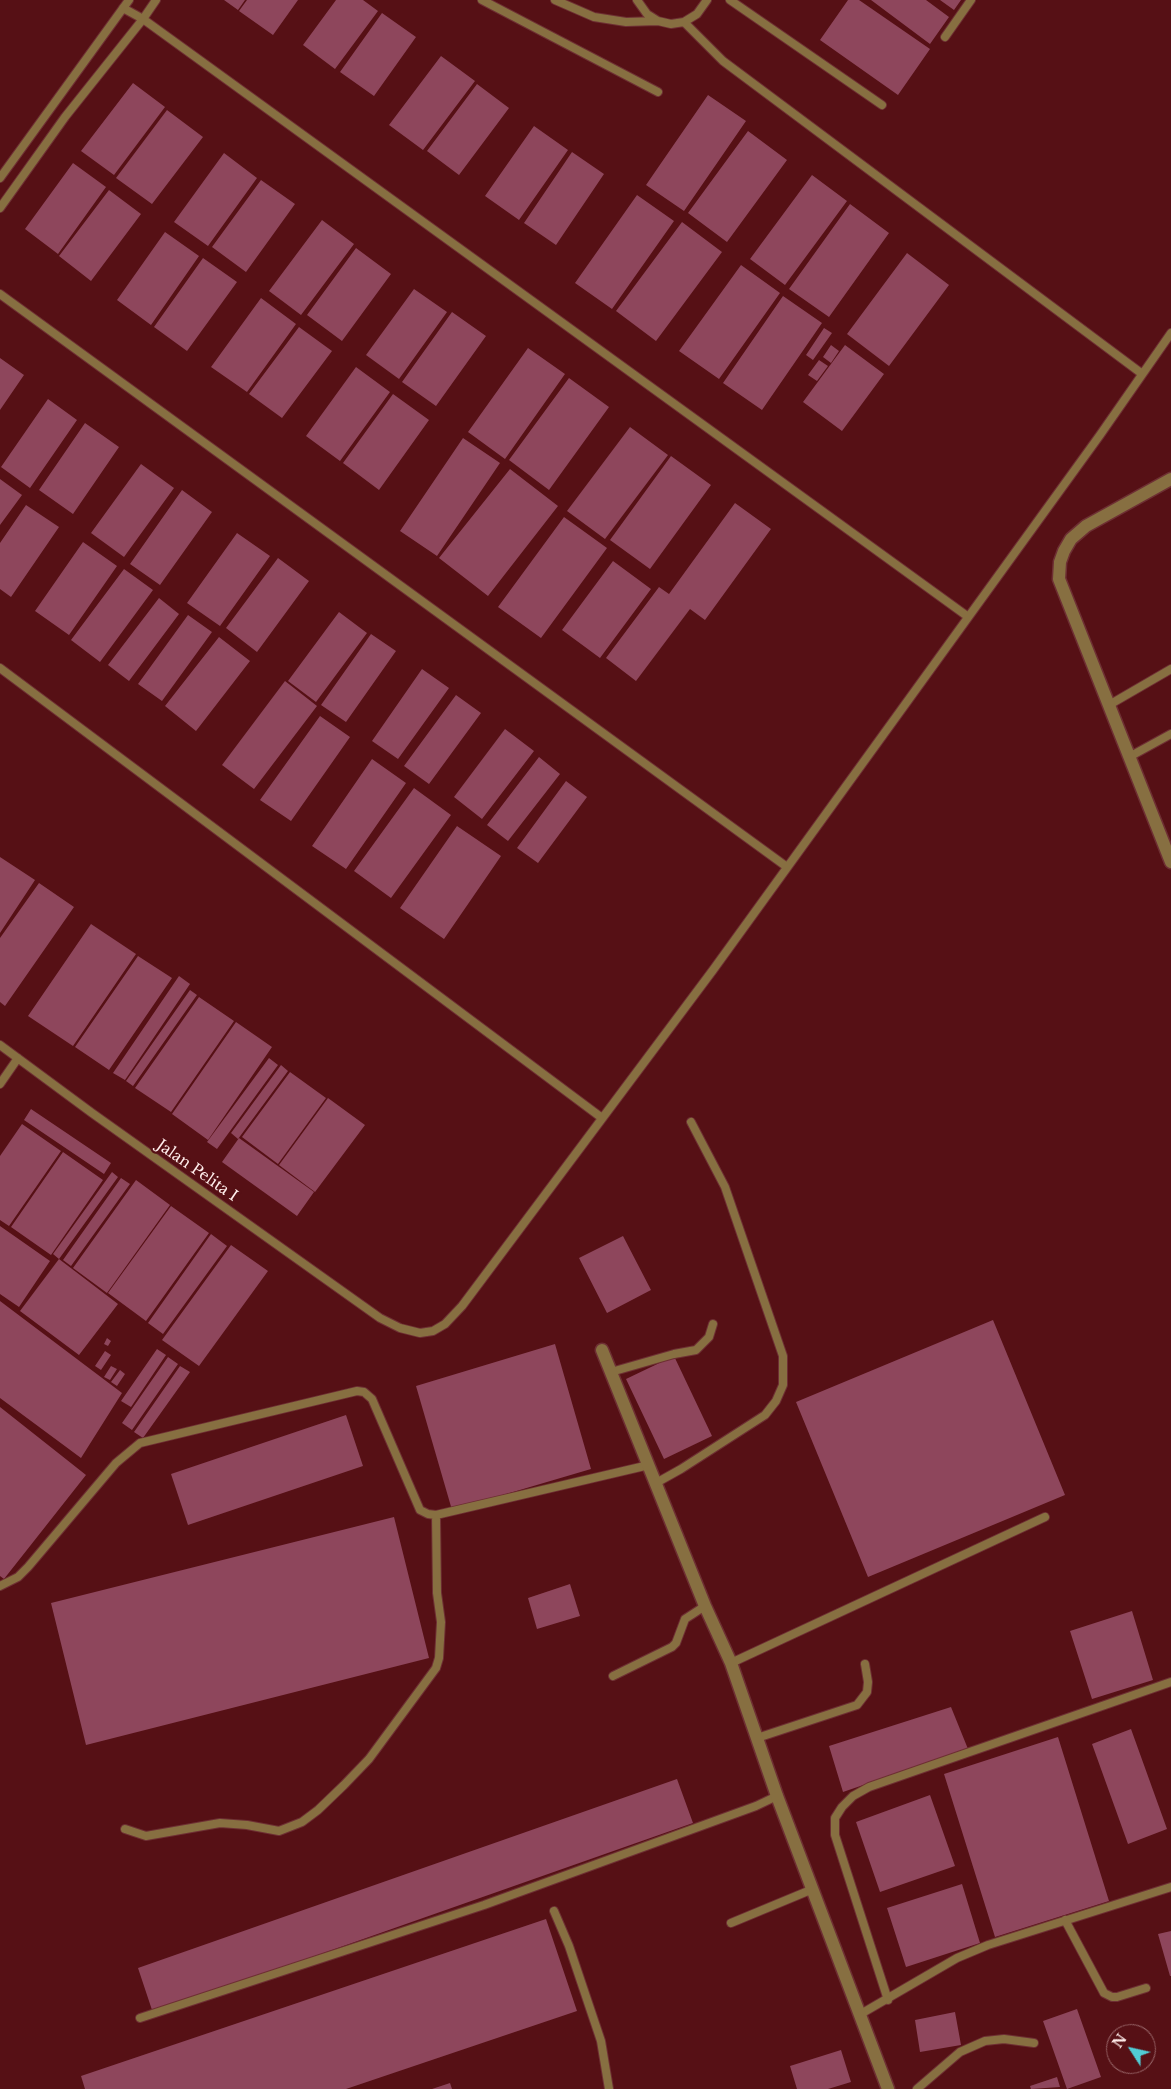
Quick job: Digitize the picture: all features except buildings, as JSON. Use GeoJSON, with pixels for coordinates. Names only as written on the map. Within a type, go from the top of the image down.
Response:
{"type":"FeatureCollection","features":[{"type":"Feature","properties":{"kind":"street"},"geometry":{"type":"LineString","coordinates":[[1171,479],[1086,526],[1071,539],[1060,562],[1059,578],[1171,862]]}},
{"type":"Feature","properties":{"kind":"street"},"geometry":{"type":"LineString","coordinates":[[602,1350],[730,1664],[777,1796],[888,2089]]}},
{"type":"Feature","properties":{"kind":"lane"},"geometry":{"type":"LineString","coordinates":[[0,178],[129,0]]}},
{"type":"Feature","properties":{"kind":"lane"},"geometry":{"type":"LineString","coordinates":[[0,208],[65,116],[156,0]]}},
{"type":"Feature","properties":{"kind":"lane"},"geometry":{"type":"LineString","coordinates":[[482,0],[658,92]]}},
{"type":"Feature","properties":{"kind":"lane"},"geometry":{"type":"LineString","coordinates":[[555,0],[594,17],[626,22],[658,21],[671,24],[684,22],[697,14],[707,0]]}},
{"type":"Feature","properties":{"kind":"lane"},"geometry":{"type":"LineString","coordinates":[[637,0],[647,14],[658,21]]}},
{"type":"Feature","properties":{"kind":"lane"},"geometry":{"type":"LineString","coordinates":[[730,0],[882,105]]}},
{"type":"Feature","properties":{"kind":"lane"},"geometry":{"type":"LineString","coordinates":[[946,37],[971,0]]}},
{"type":"Feature","properties":{"kind":"lane"},"geometry":{"type":"LineString","coordinates":[[124,8],[143,19],[967,616]]}},
{"type":"Feature","properties":{"kind":"lane"},"geometry":{"type":"LineString","coordinates":[[684,22],[724,61],[1141,373]]}},
{"type":"Feature","properties":{"kind":"lane"},"geometry":{"type":"LineString","coordinates":[[0,294],[788,867]]}},
{"type":"Feature","properties":{"kind":"lane","name":"Jalan Pelita I"},"geometry":{"type":"LineString","coordinates":[[0,1045],[380,1318],[400,1328],[420,1333],[433,1332],[445,1324],[462,1306],[788,867],[967,616],[1100,435],[1141,373],[1171,333]]}},
{"type":"Feature","properties":{"kind":"lane"},"geometry":{"type":"LineString","coordinates":[[0,668],[602,1118]]}},
{"type":"Feature","properties":{"kind":"lane"},"geometry":{"type":"LineString","coordinates":[[1109,706],[1171,669]]}},
{"type":"Feature","properties":{"kind":"lane"},"geometry":{"type":"LineString","coordinates":[[1129,757],[1171,734]]}},
{"type":"Feature","properties":{"kind":"lane"},"geometry":{"type":"LineString","coordinates":[[0,1084],[18,1058]]}},
{"type":"Feature","properties":{"kind":"lane"},"geometry":{"type":"LineString","coordinates":[[656,1483],[765,1415],[776,1401],[783,1385],[783,1356],[725,1187],[691,1122]]}},
{"type":"Feature","properties":{"kind":"lane"},"geometry":{"type":"LineString","coordinates":[[611,1372],[674,1354],[696,1350],[709,1337],[713,1324]]}},
{"type":"Feature","properties":{"kind":"lane"},"geometry":{"type":"LineString","coordinates":[[0,1586],[18,1577],[28,1567],[116,1463],[140,1443],[357,1391],[364,1392],[372,1399],[420,1510],[428,1514],[436,1515],[649,1465]]}},
{"type":"Feature","properties":{"kind":"lane"},"geometry":{"type":"LineString","coordinates":[[125,1829],[146,1836],[220,1823],[247,1825],[279,1831],[302,1822],[318,1810],[344,1785],[369,1759],[436,1668],[440,1658],[441,1622],[437,1593],[436,1515]]}},
{"type":"Feature","properties":{"kind":"lane"},"geometry":{"type":"LineString","coordinates":[[730,1664],[1045,1517]]}},
{"type":"Feature","properties":{"kind":"lane"},"geometry":{"type":"LineString","coordinates":[[612,1676],[672,1647],[676,1643],[685,1619],[705,1606]]}},
{"type":"Feature","properties":{"kind":"lane"},"geometry":{"type":"LineString","coordinates":[[757,1738],[858,1705],[867,1692],[868,1682],[865,1664]]}},
{"type":"Feature","properties":{"kind":"lane"},"geometry":{"type":"LineString","coordinates":[[888,2000],[835,1835],[834,1818],[842,1807],[853,1796],[869,1787],[1171,1682]]}},
{"type":"Feature","properties":{"kind":"lane"},"geometry":{"type":"LineString","coordinates":[[140,2018],[484,1905],[756,1806],[777,1796]]}},
{"type":"Feature","properties":{"kind":"lane"},"geometry":{"type":"LineString","coordinates":[[859,2015],[888,2000],[957,1958],[988,1945],[1171,1887]]}},
{"type":"Feature","properties":{"kind":"lane"},"geometry":{"type":"LineString","coordinates":[[731,1923],[813,1889]]}},
{"type":"Feature","properties":{"kind":"lane"},"geometry":{"type":"LineString","coordinates":[[554,1911],[569,1946],[601,2041],[609,2089]]}},
{"type":"Feature","properties":{"kind":"lane"},"geometry":{"type":"LineString","coordinates":[[1065,1920],[1107,1996],[1117,1997],[1146,1988]]}},
{"type":"Feature","properties":{"kind":"lane"},"geometry":{"type":"LineString","coordinates":[[917,2089],[960,2052],[985,2041],[999,2039],[1034,2043]]}}]}
